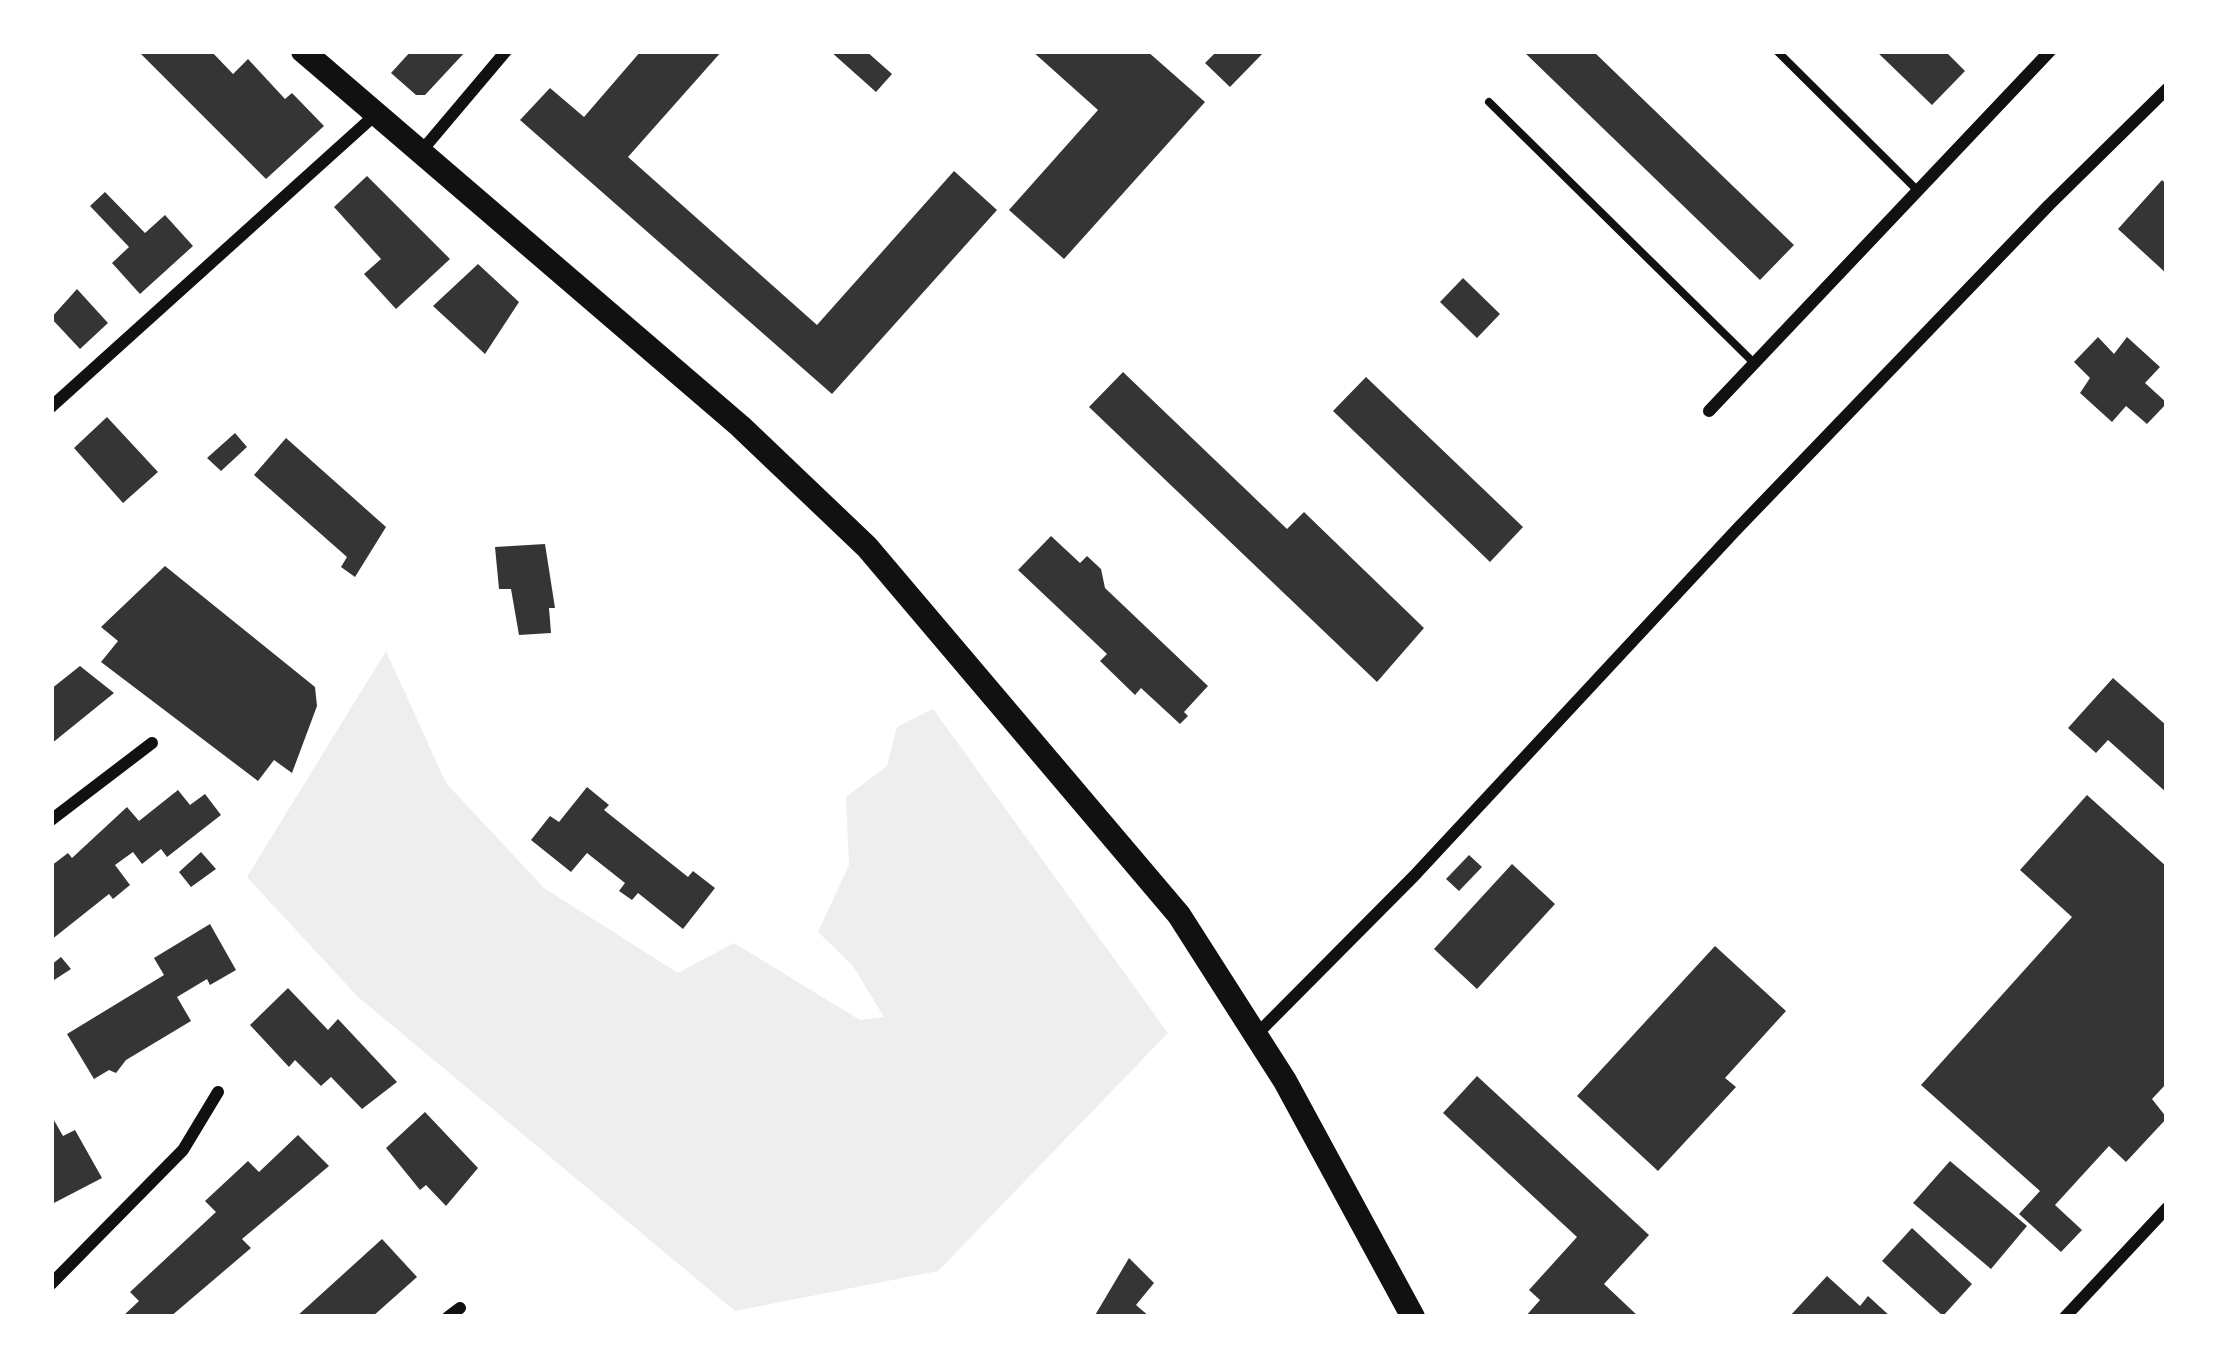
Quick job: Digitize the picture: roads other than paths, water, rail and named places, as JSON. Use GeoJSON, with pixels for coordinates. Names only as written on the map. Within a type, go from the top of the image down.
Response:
{"type":"FeatureCollection","features":[{"type":"Feature","properties":{"kind":"main road"},"geometry":{"type":"LineString","coordinates":[[303,51],[740,426],[867,548],[1179,915],[1257,1034],[1413,1317]]}},
{"type":"Feature","properties":{"kind":"street"},"geometry":{"type":"LineString","coordinates":[[419,154],[506,51]]}},
{"type":"Feature","properties":{"kind":"street"},"geometry":{"type":"LineString","coordinates":[[1709,411],[2050,51]]}},
{"type":"Feature","properties":{"kind":"street"},"geometry":{"type":"LineString","coordinates":[[1257,1034],[1448,842],[1737,529],[2167,89]]}},
{"type":"Feature","properties":{"kind":"street"},"geometry":{"type":"LineString","coordinates":[[51,407],[374,115]]}},
{"type":"Feature","properties":{"kind":"street"},"geometry":{"type":"LineString","coordinates":[[51,820],[152,743]]}},
{"type":"Feature","properties":{"kind":"street"},"geometry":{"type":"LineString","coordinates":[[51,1284],[183,1150],[218,1092]]}},
{"type":"Feature","properties":{"kind":"street"},"geometry":{"type":"LineString","coordinates":[[2065,1317],[2167,1208]]}},
{"type":"Feature","properties":{"kind":"lane"},"geometry":{"type":"LineString","coordinates":[[1778,51],[1918,191]]}},
{"type":"Feature","properties":{"kind":"lane"},"geometry":{"type":"LineString","coordinates":[[1489,102],[1754,363]]}}]}
